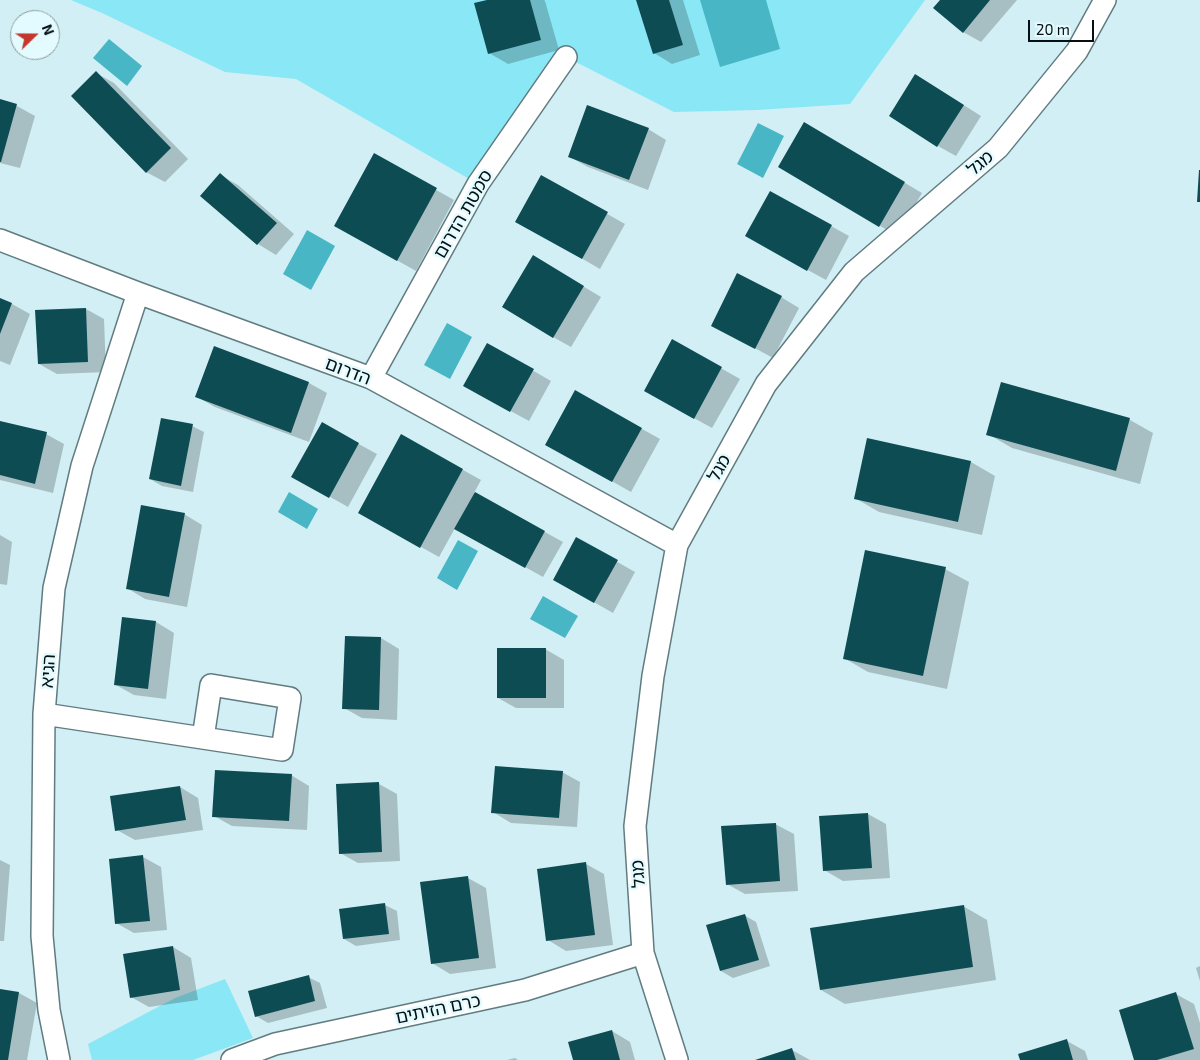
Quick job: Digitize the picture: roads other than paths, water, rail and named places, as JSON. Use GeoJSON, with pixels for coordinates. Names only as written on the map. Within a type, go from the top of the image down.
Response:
{"type":"FeatureCollection","features":[{"type":"Feature","properties":{"kind":"street","name":"מגל"},"geometry":{"type":"LineString","coordinates":[[677,1060],[643,953],[635,826],[653,676],[676,545],[772,376],[854,272],[998,148],[1077,51],[1105,0]]}},
{"type":"Feature","properties":{"kind":"street","name":"סמטת הדרום"},"geometry":{"type":"LineString","coordinates":[[371,378],[478,184],[566,57]]}},
{"type":"Feature","properties":{"kind":"street","name":"הדרום"},"geometry":{"type":"LineString","coordinates":[[0,240],[138,293],[371,378],[676,545]]}},
{"type":"Feature","properties":{"kind":"street","name":"הגיא"},"geometry":{"type":"LineString","coordinates":[[59,1060],[49,1010],[42,936],[44,714],[54,588],[82,466],[138,293]]}},
{"type":"Feature","properties":{"kind":"street"},"geometry":{"type":"LineString","coordinates":[[44,714],[203,738]]}},
{"type":"Feature","properties":{"kind":"street","name":"כרם הזיתים"},"geometry":{"type":"LineString","coordinates":[[232,1060],[275,1044],[525,990],[643,953]]}}]}
